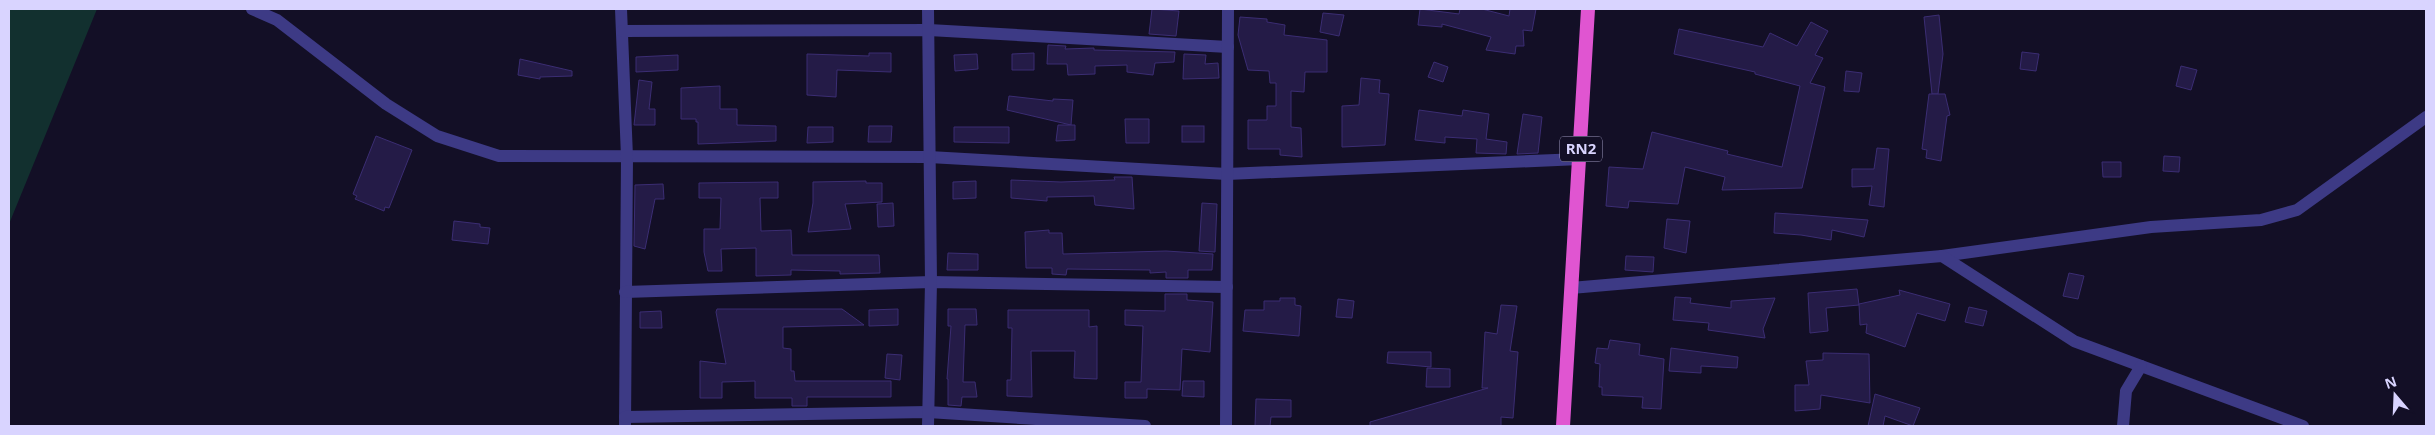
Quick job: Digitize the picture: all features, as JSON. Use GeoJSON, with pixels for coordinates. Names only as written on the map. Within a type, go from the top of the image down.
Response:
{"type":"FeatureCollection","features":[{"type":"Feature","properties":{"kind":"highway","name":"RN2"},"geometry":{"type":"LineString","coordinates":[[1563,426],[1588,9]]}},
{"type":"Feature","properties":{"kind":"street"},"geometry":{"type":"LineString","coordinates":[[252,9],[277,20],[386,104],[436,136],[499,156],[929,157],[1227,174],[1580,159]]}},
{"type":"Feature","properties":{"kind":"street"},"geometry":{"type":"LineString","coordinates":[[621,9],[627,157],[624,292],[625,422],[928,412],[1146,426]]}},
{"type":"Feature","properties":{"kind":"street"},"geometry":{"type":"LineString","coordinates":[[928,9],[931,282],[928,426]]}},
{"type":"Feature","properties":{"kind":"street"},"geometry":{"type":"LineString","coordinates":[[1226,426],[1228,9]]}},
{"type":"Feature","properties":{"kind":"street"},"geometry":{"type":"LineString","coordinates":[[622,31],[929,30],[1228,47]]}},
{"type":"Feature","properties":{"kind":"street"},"geometry":{"type":"LineString","coordinates":[[1571,288],[1942,256],[2151,227],[2261,220],[2297,210],[2426,117]]}},
{"type":"Feature","properties":{"kind":"street"},"geometry":{"type":"LineString","coordinates":[[1942,256],[2074,341],[2304,426]]}},
{"type":"Feature","properties":{"kind":"street"},"geometry":{"type":"LineString","coordinates":[[624,292],[931,282],[1227,287]]}},
{"type":"Feature","properties":{"kind":"street"},"geometry":{"type":"LineString","coordinates":[[2123,426],[2126,392],[2141,366]]}},
{"type":"Feature","properties":{"kind":"green space"},"geometry":{"type":"Polygon","coordinates":[[[9,9],[97,9],[9,224],[9,9]]]}},
{"type":"Feature","properties":{"kind":"building"},"geometry":{"type":"Polygon","coordinates":[[[1152,9],[1179,11],[1176,36],[1149,34],[1152,9]]]}},
{"type":"Feature","properties":{"kind":"building"},"geometry":{"type":"Polygon","coordinates":[[[1420,9],[1459,14],[1460,9],[1482,9],[1509,16],[1510,9],[1536,9],[1532,31],[1523,30],[1524,46],[1516,46],[1515,54],[1486,50],[1491,37],[1442,24],[1442,27],[1418,25],[1420,9]]]}},
{"type":"Feature","properties":{"kind":"building"},"geometry":{"type":"Polygon","coordinates":[[[1323,13],[1344,15],[1339,36],[1320,32],[1323,13]]]}},
{"type":"Feature","properties":{"kind":"building"},"geometry":{"type":"Polygon","coordinates":[[[1939,15],[1943,54],[1938,94],[1932,94],[1924,17],[1939,15]]]}},
{"type":"Feature","properties":{"kind":"building"},"geometry":{"type":"Polygon","coordinates":[[[1240,17],[1267,19],[1267,22],[1285,25],[1284,35],[1327,40],[1327,72],[1305,72],[1304,92],[1291,91],[1291,127],[1301,128],[1302,157],[1280,155],[1280,149],[1248,149],[1248,120],[1267,120],[1267,106],[1276,106],[1276,83],[1270,83],[1269,71],[1248,70],[1238,35],[1240,17]]]}},
{"type":"Feature","properties":{"kind":"building"},"geometry":{"type":"Polygon","coordinates":[[[1811,22],[1828,31],[1815,55],[1823,58],[1810,83],[1825,87],[1802,188],[1722,190],[1725,177],[1685,167],[1678,204],[1629,201],[1628,208],[1606,206],[1609,167],[1643,169],[1652,132],[1728,151],[1727,154],[1782,167],[1800,86],[1755,74],[1755,72],[1674,54],[1679,29],[1763,47],[1770,33],[1797,46],[1811,22]]]}},
{"type":"Feature","properties":{"kind":"building"},"geometry":{"type":"Polygon","coordinates":[[[1048,45],[1066,46],[1065,49],[1094,48],[1094,50],[1175,52],[1174,62],[1155,63],[1153,75],[1127,72],[1127,65],[1095,66],[1095,74],[1068,75],[1067,64],[1047,64],[1048,45]]]}},
{"type":"Feature","properties":{"kind":"building"},"geometry":{"type":"Polygon","coordinates":[[[2022,52],[2039,54],[2036,71],[2020,69],[2022,52]]]}},
{"type":"Feature","properties":{"kind":"building"},"geometry":{"type":"Polygon","coordinates":[[[869,53],[891,53],[891,72],[837,70],[836,97],[807,95],[807,54],[869,56],[869,53]]]}},
{"type":"Feature","properties":{"kind":"building"},"geometry":{"type":"Polygon","coordinates":[[[1034,53],[1034,70],[1012,70],[1012,54],[1034,53]]]}},
{"type":"Feature","properties":{"kind":"building"},"geometry":{"type":"Polygon","coordinates":[[[977,54],[978,69],[955,71],[954,55],[977,54]]]}},
{"type":"Feature","properties":{"kind":"building"},"geometry":{"type":"Polygon","coordinates":[[[1184,54],[1206,55],[1205,64],[1218,63],[1219,78],[1183,79],[1184,54]]]}},
{"type":"Feature","properties":{"kind":"building"},"geometry":{"type":"Polygon","coordinates":[[[678,55],[678,70],[636,72],[636,57],[678,55]]]}},
{"type":"Feature","properties":{"kind":"building"},"geometry":{"type":"Polygon","coordinates":[[[520,59],[572,71],[572,76],[540,77],[540,79],[518,75],[520,59]]]}},
{"type":"Feature","properties":{"kind":"building"},"geometry":{"type":"Polygon","coordinates":[[[1434,62],[1448,67],[1443,82],[1428,77],[1434,62]]]}},
{"type":"Feature","properties":{"kind":"building"},"geometry":{"type":"Polygon","coordinates":[[[2181,66],[2197,70],[2191,90],[2176,86],[2181,66]]]}},
{"type":"Feature","properties":{"kind":"building"},"geometry":{"type":"Polygon","coordinates":[[[1846,71],[1862,73],[1859,92],[1844,91],[1846,71]]]}},
{"type":"Feature","properties":{"kind":"building"},"geometry":{"type":"Polygon","coordinates":[[[1361,78],[1380,80],[1379,93],[1389,94],[1385,145],[1342,147],[1342,106],[1359,105],[1361,78]]]}},
{"type":"Feature","properties":{"kind":"building"},"geometry":{"type":"Polygon","coordinates":[[[639,80],[652,82],[649,109],[655,109],[655,125],[634,125],[639,80]]]}},
{"type":"Feature","properties":{"kind":"building"},"geometry":{"type":"Polygon","coordinates":[[[720,86],[720,109],[737,109],[737,125],[776,126],[776,141],[698,144],[698,122],[696,122],[696,119],[681,119],[681,88],[720,86]]]}},
{"type":"Feature","properties":{"kind":"building"},"geometry":{"type":"Polygon","coordinates":[[[1929,94],[1945,94],[1950,115],[1947,116],[1941,161],[1926,158],[1927,150],[1922,149],[1929,94]]]}},
{"type":"Feature","properties":{"kind":"building"},"geometry":{"type":"Polygon","coordinates":[[[1009,96],[1053,101],[1053,99],[1073,100],[1071,125],[1007,110],[1009,96]]]}},
{"type":"Feature","properties":{"kind":"building"},"geometry":{"type":"Polygon","coordinates":[[[1419,110],[1462,116],[1463,110],[1489,114],[1486,139],[1507,142],[1506,154],[1476,153],[1477,139],[1445,137],[1445,143],[1415,140],[1419,110]]]}},
{"type":"Feature","properties":{"kind":"building"},"geometry":{"type":"Polygon","coordinates":[[[1523,114],[1542,117],[1538,153],[1517,154],[1523,114]]]}},
{"type":"Feature","properties":{"kind":"building"},"geometry":{"type":"Polygon","coordinates":[[[1125,119],[1149,119],[1149,143],[1126,143],[1125,119]]]}},
{"type":"Feature","properties":{"kind":"building"},"geometry":{"type":"Polygon","coordinates":[[[1058,125],[1075,125],[1075,140],[1056,141],[1058,125]]]}},
{"type":"Feature","properties":{"kind":"building"},"geometry":{"type":"Polygon","coordinates":[[[869,126],[892,126],[891,142],[868,142],[869,126]]]}},
{"type":"Feature","properties":{"kind":"building"},"geometry":{"type":"Polygon","coordinates":[[[1182,126],[1204,126],[1204,142],[1182,142],[1182,126]]]}},
{"type":"Feature","properties":{"kind":"building"},"geometry":{"type":"Polygon","coordinates":[[[808,127],[833,127],[833,142],[807,143],[808,127]]]}},
{"type":"Feature","properties":{"kind":"building"},"geometry":{"type":"Polygon","coordinates":[[[954,127],[1009,127],[1009,143],[954,142],[954,127]]]}},
{"type":"Feature","properties":{"kind":"building"},"geometry":{"type":"Polygon","coordinates":[[[376,136],[412,150],[389,208],[385,207],[384,211],[355,199],[357,196],[353,194],[376,136]]]}},
{"type":"Feature","properties":{"kind":"building"},"geometry":{"type":"Polygon","coordinates":[[[1877,148],[1889,149],[1884,207],[1869,205],[1872,186],[1852,187],[1852,169],[1874,169],[1877,148]]]}},
{"type":"Feature","properties":{"kind":"building"},"geometry":{"type":"Polygon","coordinates":[[[2164,156],[2180,157],[2179,172],[2163,171],[2164,156]]]}},
{"type":"Feature","properties":{"kind":"building"},"geometry":{"type":"Polygon","coordinates":[[[2102,162],[2121,162],[2121,177],[2103,177],[2102,162]]]}},
{"type":"Feature","properties":{"kind":"building"},"geometry":{"type":"Polygon","coordinates":[[[1114,177],[1132,177],[1134,209],[1095,205],[1094,196],[1047,197],[1047,201],[1011,198],[1011,180],[1061,182],[1115,180],[1114,177]]]}},
{"type":"Feature","properties":{"kind":"building"},"geometry":{"type":"Polygon","coordinates":[[[866,181],[866,183],[882,183],[882,202],[845,204],[851,229],[808,232],[813,203],[813,182],[866,181]]]}},
{"type":"Feature","properties":{"kind":"building"},"geometry":{"type":"Polygon","coordinates":[[[976,181],[976,198],[953,199],[953,182],[976,181]]]}},
{"type":"Feature","properties":{"kind":"building"},"geometry":{"type":"Polygon","coordinates":[[[778,182],[778,198],[760,198],[761,231],[791,230],[792,255],[879,255],[880,273],[840,274],[840,271],[791,270],[791,275],[756,276],[756,248],[721,249],[722,271],[708,271],[704,252],[704,229],[720,229],[721,198],[699,198],[699,183],[778,182]]]}},
{"type":"Feature","properties":{"kind":"building"},"geometry":{"type":"Polygon","coordinates":[[[663,184],[664,199],[655,199],[645,249],[634,246],[635,185],[663,184]]]}},
{"type":"Feature","properties":{"kind":"building"},"geometry":{"type":"Polygon","coordinates":[[[893,203],[894,226],[878,227],[877,204],[893,203]]]}},
{"type":"Feature","properties":{"kind":"building"},"geometry":{"type":"Polygon","coordinates":[[[1202,203],[1217,204],[1215,252],[1199,251],[1202,203]]]}},
{"type":"Feature","properties":{"kind":"building"},"geometry":{"type":"Polygon","coordinates":[[[1775,213],[1868,220],[1864,237],[1832,230],[1831,240],[1774,233],[1775,213]]]}},
{"type":"Feature","properties":{"kind":"building"},"geometry":{"type":"Polygon","coordinates":[[[1667,219],[1690,221],[1686,253],[1664,248],[1667,219]]]}},
{"type":"Feature","properties":{"kind":"building"},"geometry":{"type":"Polygon","coordinates":[[[454,221],[480,224],[480,227],[490,228],[488,244],[452,240],[454,221]]]}},
{"type":"Feature","properties":{"kind":"building"},"geometry":{"type":"Polygon","coordinates":[[[1049,230],[1049,233],[1062,233],[1063,254],[1166,251],[1213,254],[1212,270],[1188,270],[1188,278],[1166,278],[1166,272],[1150,273],[1150,270],[1067,269],[1066,275],[1052,274],[1052,268],[1026,268],[1025,232],[1049,230]]]}},
{"type":"Feature","properties":{"kind":"building"},"geometry":{"type":"Polygon","coordinates":[[[948,253],[978,254],[978,270],[947,270],[948,253]]]}},
{"type":"Feature","properties":{"kind":"building"},"geometry":{"type":"Polygon","coordinates":[[[1626,256],[1654,257],[1653,272],[1625,270],[1626,256]]]}},
{"type":"Feature","properties":{"kind":"building"},"geometry":{"type":"Polygon","coordinates":[[[2069,273],[2084,276],[2078,299],[2063,296],[2069,273]]]}},
{"type":"Feature","properties":{"kind":"building"},"geometry":{"type":"Polygon","coordinates":[[[1857,289],[1859,305],[1826,308],[1828,331],[1810,333],[1808,293],[1857,289]]]}},
{"type":"Feature","properties":{"kind":"building"},"geometry":{"type":"Polygon","coordinates":[[[1899,290],[1950,304],[1945,321],[1917,313],[1905,347],[1866,333],[1867,324],[1860,325],[1859,304],[1900,295],[1899,290]]]}},
{"type":"Feature","properties":{"kind":"building"},"geometry":{"type":"Polygon","coordinates":[[[1165,294],[1187,294],[1187,300],[1213,302],[1210,352],[1182,349],[1180,390],[1147,389],[1147,398],[1125,398],[1125,382],[1141,382],[1143,326],[1125,325],[1125,310],[1165,311],[1165,294]]]}},
{"type":"Feature","properties":{"kind":"building"},"geometry":{"type":"Polygon","coordinates":[[[1675,297],[1691,298],[1690,303],[1731,308],[1731,301],[1775,298],[1763,329],[1765,338],[1708,330],[1709,323],[1673,320],[1675,297]]]}},
{"type":"Feature","properties":{"kind":"building"},"geometry":{"type":"Polygon","coordinates":[[[1280,298],[1295,298],[1295,305],[1301,306],[1299,336],[1243,331],[1245,310],[1264,310],[1264,301],[1280,301],[1280,298]]]}},
{"type":"Feature","properties":{"kind":"building"},"geometry":{"type":"Polygon","coordinates":[[[1338,299],[1354,301],[1352,318],[1336,317],[1338,299]]]}},
{"type":"Feature","properties":{"kind":"building"},"geometry":{"type":"Polygon","coordinates":[[[1501,305],[1517,306],[1510,351],[1518,352],[1513,418],[1501,417],[1501,426],[1370,426],[1370,422],[1488,388],[1482,388],[1485,332],[1497,334],[1501,305]]]}},
{"type":"Feature","properties":{"kind":"building"},"geometry":{"type":"Polygon","coordinates":[[[1969,307],[1987,311],[1983,326],[1965,322],[1969,307]]]}},
{"type":"Feature","properties":{"kind":"building"},"geometry":{"type":"Polygon","coordinates":[[[717,309],[842,309],[864,325],[783,327],[783,348],[791,349],[791,371],[794,371],[795,381],[891,381],[891,397],[807,397],[807,406],[792,406],[792,398],[755,398],[755,381],[722,382],[722,398],[700,398],[700,361],[726,364],[717,309]]]}},
{"type":"Feature","properties":{"kind":"building"},"geometry":{"type":"Polygon","coordinates":[[[898,309],[898,325],[869,326],[869,310],[898,309]]]}},
{"type":"Feature","properties":{"kind":"building"},"geometry":{"type":"Polygon","coordinates":[[[948,309],[976,309],[977,325],[965,325],[963,382],[975,382],[977,397],[962,397],[961,406],[948,405],[947,379],[951,326],[948,326],[948,309]]]}},
{"type":"Feature","properties":{"kind":"building"},"geometry":{"type":"Polygon","coordinates":[[[1008,310],[1089,310],[1089,327],[1097,326],[1097,379],[1074,378],[1075,351],[1031,351],[1032,397],[1007,396],[1007,380],[1011,380],[1012,328],[1008,328],[1008,310]]]}},
{"type":"Feature","properties":{"kind":"building"},"geometry":{"type":"Polygon","coordinates":[[[661,311],[662,328],[640,328],[640,312],[661,311]]]}},
{"type":"Feature","properties":{"kind":"building"},"geometry":{"type":"Polygon","coordinates":[[[1610,340],[1640,344],[1639,355],[1664,359],[1661,409],[1642,408],[1643,397],[1602,395],[1602,387],[1599,387],[1600,364],[1595,363],[1597,348],[1608,349],[1610,340]]]}},
{"type":"Feature","properties":{"kind":"building"},"geometry":{"type":"Polygon","coordinates":[[[1671,348],[1738,357],[1737,368],[1701,366],[1701,373],[1669,371],[1671,348]]]}},
{"type":"Feature","properties":{"kind":"building"},"geometry":{"type":"Polygon","coordinates":[[[1388,352],[1431,352],[1431,367],[1387,363],[1388,352]]]}},
{"type":"Feature","properties":{"kind":"building"},"geometry":{"type":"Polygon","coordinates":[[[1823,353],[1869,354],[1870,403],[1821,395],[1820,409],[1795,411],[1795,385],[1809,385],[1806,361],[1823,360],[1823,353]]]}},
{"type":"Feature","properties":{"kind":"building"},"geometry":{"type":"Polygon","coordinates":[[[887,354],[902,355],[900,380],[885,378],[887,354]]]}},
{"type":"Feature","properties":{"kind":"building"},"geometry":{"type":"Polygon","coordinates":[[[1427,368],[1450,369],[1450,387],[1426,387],[1427,368]]]}},
{"type":"Feature","properties":{"kind":"building"},"geometry":{"type":"Polygon","coordinates":[[[1183,381],[1204,381],[1204,397],[1182,396],[1183,381]]]}},
{"type":"Feature","properties":{"kind":"building"},"geometry":{"type":"Polygon","coordinates":[[[1875,394],[1920,408],[1913,426],[1885,416],[1883,426],[1868,426],[1875,394]]]}},
{"type":"Feature","properties":{"kind":"building"},"geometry":{"type":"Polygon","coordinates":[[[1256,399],[1291,400],[1291,417],[1271,417],[1270,426],[1255,426],[1256,399]]]}}]}
